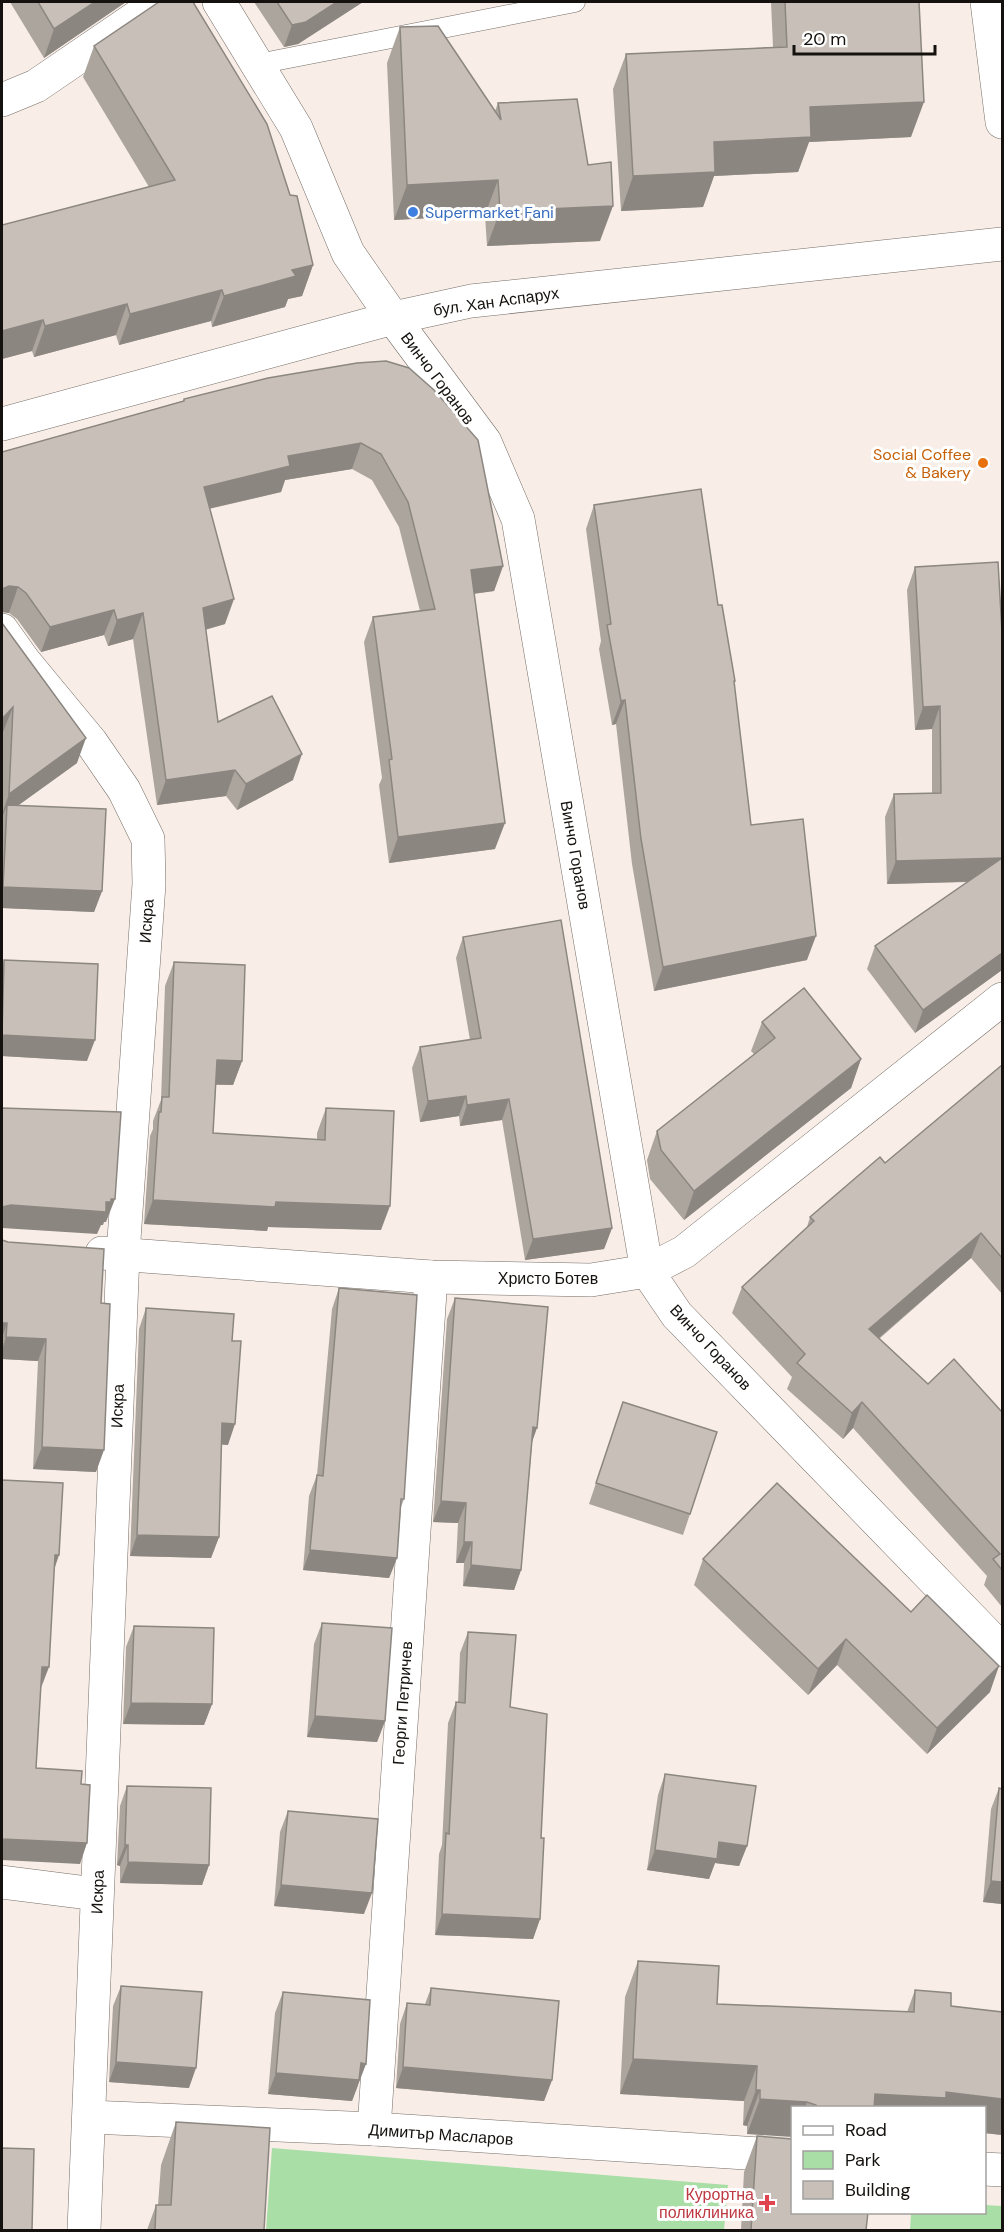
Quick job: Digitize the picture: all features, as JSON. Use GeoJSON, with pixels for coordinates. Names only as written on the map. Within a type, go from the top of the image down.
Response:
{"type":"FeatureCollection","features":[{"type":"Feature","properties":{"kind":"street"},"geometry":{"type":"LineString","coordinates":[[2,100],[36,86],[159,2]]}},
{"type":"Feature","properties":{"kind":"street","name":"Винчо Горанов"},"geometry":{"type":"LineString","coordinates":[[219,2],[296,128],[348,253],[485,442],[518,519],[647,1270],[677,1315],[1002,1650]]}},
{"type":"Feature","properties":{"kind":"street"},"geometry":{"type":"LineString","coordinates":[[987,2],[1002,122]]}},
{"type":"Feature","properties":{"kind":"street","name":"бул. Хан Аспарух"},"geometry":{"type":"LineString","coordinates":[[2,424],[393,318],[471,301],[1002,244]]}},
{"type":"Feature","properties":{"kind":"street","name":"Искра"},"geometry":{"type":"LineString","coordinates":[[2,630],[24,662],[98,751],[124,790],[148,839],[149,884],[123,1254],[84,2230]]}},
{"type":"Feature","properties":{"kind":"street","name":"Христо Ботев"},"geometry":{"type":"LineString","coordinates":[[68,1250],[431,1277],[591,1280],[647,1270],[684,1252],[1002,999]]}},
{"type":"Feature","properties":{"kind":"street","name":"Георги Петричев"},"geometry":{"type":"LineString","coordinates":[[374,2129],[431,1277]]}},
{"type":"Feature","properties":{"kind":"street"},"geometry":{"type":"LineString","coordinates":[[2,1882],[96,1894]]}},
{"type":"Feature","properties":{"kind":"street","name":"Димитър Масларов"},"geometry":{"type":"LineString","coordinates":[[89,2117],[374,2129],[791,2156]]}},
{"type":"Feature","properties":{"kind":"street"},"geometry":{"type":"LineString","coordinates":[[986,2169],[1002,2170]]}},
{"type":"Feature","properties":{"kind":"lane"},"geometry":{"type":"LineString","coordinates":[[258,64],[574,2]]}},
{"type":"Feature","properties":{"kind":"green space"},"geometry":{"type":"Polygon","coordinates":[[[272,2148],[728,2185],[724,2230],[266,2230],[272,2148]]]}},
{"type":"Feature","properties":{"kind":"green space"},"geometry":{"type":"Polygon","coordinates":[[[986,2205],[1002,2206],[1002,2230],[910,2230],[911,2214],[986,2214],[986,2205]]]}},
{"type":"Feature","properties":{"kind":"building"},"geometry":{"type":"Polygon","coordinates":[[[38,2],[95,2],[54,29],[38,2]]]}},
{"type":"Feature","properties":{"kind":"building"},"geometry":{"type":"Polygon","coordinates":[[[159,2],[193,2],[267,124],[290,195],[297,196],[313,265],[292,270],[296,276],[224,296],[222,290],[130,314],[127,304],[45,326],[43,320],[2,331],[2,225],[175,180],[94,46],[159,2]]]}},
{"type":"Feature","properties":{"kind":"building"},"geometry":{"type":"Polygon","coordinates":[[[277,2],[337,2],[306,22],[292,25],[277,2]]]}},
{"type":"Feature","properties":{"kind":"building"},"geometry":{"type":"Polygon","coordinates":[[[785,2],[919,2],[924,102],[810,107],[811,137],[714,142],[715,172],[633,176],[626,54],[787,47],[785,2]]]}},
{"type":"Feature","properties":{"kind":"building"},"geometry":{"type":"Polygon","coordinates":[[[438,26],[501,120],[498,103],[577,99],[588,165],[611,162],[613,206],[500,211],[498,180],[407,185],[400,27],[438,26]]]}},
{"type":"Feature","properties":{"kind":"building"},"geometry":{"type":"Polygon","coordinates":[[[386,361],[409,368],[434,390],[478,440],[503,566],[471,570],[505,823],[398,837],[389,760],[392,759],[373,617],[435,609],[408,502],[381,454],[361,443],[288,456],[290,466],[204,487],[234,599],[203,608],[218,722],[272,696],[302,754],[246,784],[235,770],[166,780],[143,613],[117,620],[114,610],[50,627],[26,593],[18,587],[9,586],[2,589],[2,452],[184,401],[184,399],[268,378],[357,363],[386,361]]]}},
{"type":"Feature","properties":{"kind":"building"},"geometry":{"type":"Polygon","coordinates":[[[701,489],[718,605],[722,605],[735,681],[751,825],[803,819],[816,936],[663,967],[641,839],[625,700],[621,701],[607,625],[611,624],[594,505],[701,489]]]}},
{"type":"Feature","properties":{"kind":"building"},"geometry":{"type":"Polygon","coordinates":[[[998,562],[1002,632],[1002,858],[896,861],[894,794],[941,793],[940,706],[923,707],[915,567],[998,562]]]}},
{"type":"Feature","properties":{"kind":"building"},"geometry":{"type":"Polygon","coordinates":[[[2,623],[86,738],[9,794],[13,707],[2,719],[2,623]]]}},
{"type":"Feature","properties":{"kind":"building"},"geometry":{"type":"Polygon","coordinates":[[[7,805],[106,809],[102,891],[3,887],[7,805]]]}},
{"type":"Feature","properties":{"kind":"building"},"geometry":{"type":"Polygon","coordinates":[[[1002,858],[1002,953],[923,1010],[875,946],[1002,858]]]}},
{"type":"Feature","properties":{"kind":"building"},"geometry":{"type":"Polygon","coordinates":[[[561,920],[612,1228],[533,1239],[509,1099],[467,1105],[466,1096],[428,1101],[420,1047],[481,1038],[463,937],[561,920]]]}},
{"type":"Feature","properties":{"kind":"building"},"geometry":{"type":"Polygon","coordinates":[[[4,960],[98,964],[95,1040],[2,1035],[4,960]]]}},
{"type":"Feature","properties":{"kind":"building"},"geometry":{"type":"Polygon","coordinates":[[[174,962],[245,965],[242,1061],[217,1060],[213,1133],[325,1140],[326,1108],[394,1111],[390,1206],[276,1202],[275,1207],[153,1200],[159,1112],[161,1112],[162,1097],[169,1097],[174,962]]]}},
{"type":"Feature","properties":{"kind":"building"},"geometry":{"type":"Polygon","coordinates":[[[804,988],[861,1059],[694,1191],[661,1150],[657,1131],[775,1038],[762,1022],[804,988]]]}},
{"type":"Feature","properties":{"kind":"building"},"geometry":{"type":"Polygon","coordinates":[[[1002,1065],[1002,1258],[981,1233],[869,1329],[928,1384],[954,1359],[1002,1412],[1002,1570],[993,1559],[1000,1554],[862,1402],[852,1413],[797,1363],[805,1354],[742,1287],[814,1221],[810,1217],[880,1157],[885,1163],[1002,1065]]]}},
{"type":"Feature","properties":{"kind":"building"},"geometry":{"type":"Polygon","coordinates":[[[2,1108],[121,1112],[115,1199],[106,1202],[106,1212],[11,1205],[2,1207],[2,1108]]]}},
{"type":"Feature","properties":{"kind":"building"},"geometry":{"type":"Polygon","coordinates":[[[2,1240],[104,1249],[101,1303],[110,1304],[104,1450],[42,1447],[46,1339],[6,1337],[7,1323],[2,1323],[2,1240]]]}},
{"type":"Feature","properties":{"kind":"building"},"geometry":{"type":"Polygon","coordinates":[[[339,1288],[417,1295],[404,1499],[401,1499],[397,1558],[310,1550],[317,1475],[323,1476],[339,1288]]]}},
{"type":"Feature","properties":{"kind":"building"},"geometry":{"type":"Polygon","coordinates":[[[455,1298],[548,1307],[537,1428],[533,1427],[521,1570],[471,1565],[472,1542],[464,1542],[466,1503],[441,1501],[455,1298]]]}},
{"type":"Feature","properties":{"kind":"building"},"geometry":{"type":"Polygon","coordinates":[[[146,1308],[234,1314],[232,1341],[241,1341],[235,1424],[222,1423],[219,1537],[137,1535],[146,1308]]]}},
{"type":"Feature","properties":{"kind":"building"},"geometry":{"type":"Polygon","coordinates":[[[623,1402],[717,1432],[690,1514],[596,1483],[623,1402]]]}},
{"type":"Feature","properties":{"kind":"building"},"geometry":{"type":"Polygon","coordinates":[[[2,1480],[63,1483],[59,1555],[55,1555],[49,1667],[42,1667],[36,1768],[82,1771],[81,1784],[90,1785],[87,1843],[2,1839],[2,1480]]]}},
{"type":"Feature","properties":{"kind":"building"},"geometry":{"type":"Polygon","coordinates":[[[777,1483],[911,1612],[927,1595],[999,1666],[937,1728],[846,1639],[818,1669],[703,1559],[777,1483]]]}},
{"type":"Feature","properties":{"kind":"building"},"geometry":{"type":"Polygon","coordinates":[[[322,1623],[392,1628],[385,1721],[315,1716],[322,1623]]]}},
{"type":"Feature","properties":{"kind":"building"},"geometry":{"type":"Polygon","coordinates":[[[134,1626],[214,1628],[212,1704],[131,1703],[134,1626]]]}},
{"type":"Feature","properties":{"kind":"building"},"geometry":{"type":"Polygon","coordinates":[[[468,1632],[516,1635],[510,1707],[547,1714],[540,1919],[442,1914],[456,1702],[465,1703],[468,1632]]]}},
{"type":"Feature","properties":{"kind":"building"},"geometry":{"type":"Polygon","coordinates":[[[665,1774],[756,1786],[747,1846],[719,1842],[717,1859],[655,1850],[665,1774]]]}},
{"type":"Feature","properties":{"kind":"building"},"geometry":{"type":"Polygon","coordinates":[[[127,1786],[211,1788],[209,1865],[128,1862],[128,1845],[125,1845],[127,1786]]]}},
{"type":"Feature","properties":{"kind":"building"},"geometry":{"type":"Polygon","coordinates":[[[999,1788],[1002,1789],[1002,1882],[991,1881],[999,1788]]]}},
{"type":"Feature","properties":{"kind":"building"},"geometry":{"type":"Polygon","coordinates":[[[288,1811],[378,1819],[372,1893],[281,1885],[288,1811]]]}},
{"type":"Feature","properties":{"kind":"building"},"geometry":{"type":"Polygon","coordinates":[[[638,1961],[719,1966],[717,2004],[914,2012],[915,1990],[951,1993],[951,2006],[1002,2012],[1002,2099],[946,2092],[946,2098],[875,2094],[874,2106],[816,2106],[807,2102],[760,2099],[760,2090],[756,2090],[757,2066],[633,2059],[638,1961]]]}},
{"type":"Feature","properties":{"kind":"building"},"geometry":{"type":"Polygon","coordinates":[[[121,1986],[202,1992],[196,2068],[116,2062],[121,1986]]]}},
{"type":"Feature","properties":{"kind":"building"},"geometry":{"type":"Polygon","coordinates":[[[431,1988],[559,2001],[552,2080],[403,2067],[407,2003],[430,2005],[431,1988]]]}},
{"type":"Feature","properties":{"kind":"building"},"geometry":{"type":"Polygon","coordinates":[[[283,1992],[370,2000],[366,2064],[361,2063],[359,2080],[276,2073],[283,1992]]]}},
{"type":"Feature","properties":{"kind":"building"},"geometry":{"type":"Polygon","coordinates":[[[176,2122],[270,2128],[264,2230],[155,2230],[156,2205],[171,2205],[176,2122]]]}},
{"type":"Feature","properties":{"kind":"building"},"geometry":{"type":"Polygon","coordinates":[[[757,2136],[791,2139],[791,2214],[868,2214],[866,2230],[751,2230],[757,2136]]]}},
{"type":"Feature","properties":{"kind":"building"},"geometry":{"type":"Polygon","coordinates":[[[2,2148],[34,2149],[32,2230],[2,2230],[2,2148]]]}},
{"type":"Feature","properties":{"kind":"place","name":"Supermarket Fani"},"geometry":{"type":"Point","coordinates":[413,212]}},
{"type":"Feature","properties":{"kind":"place","name":"Social Coffee & Bakery"},"geometry":{"type":"Point","coordinates":[983,463]}},
{"type":"Feature","properties":{"kind":"place","name":"Курортна поликлиника"},"geometry":{"type":"Point","coordinates":[767,2203]}}]}
